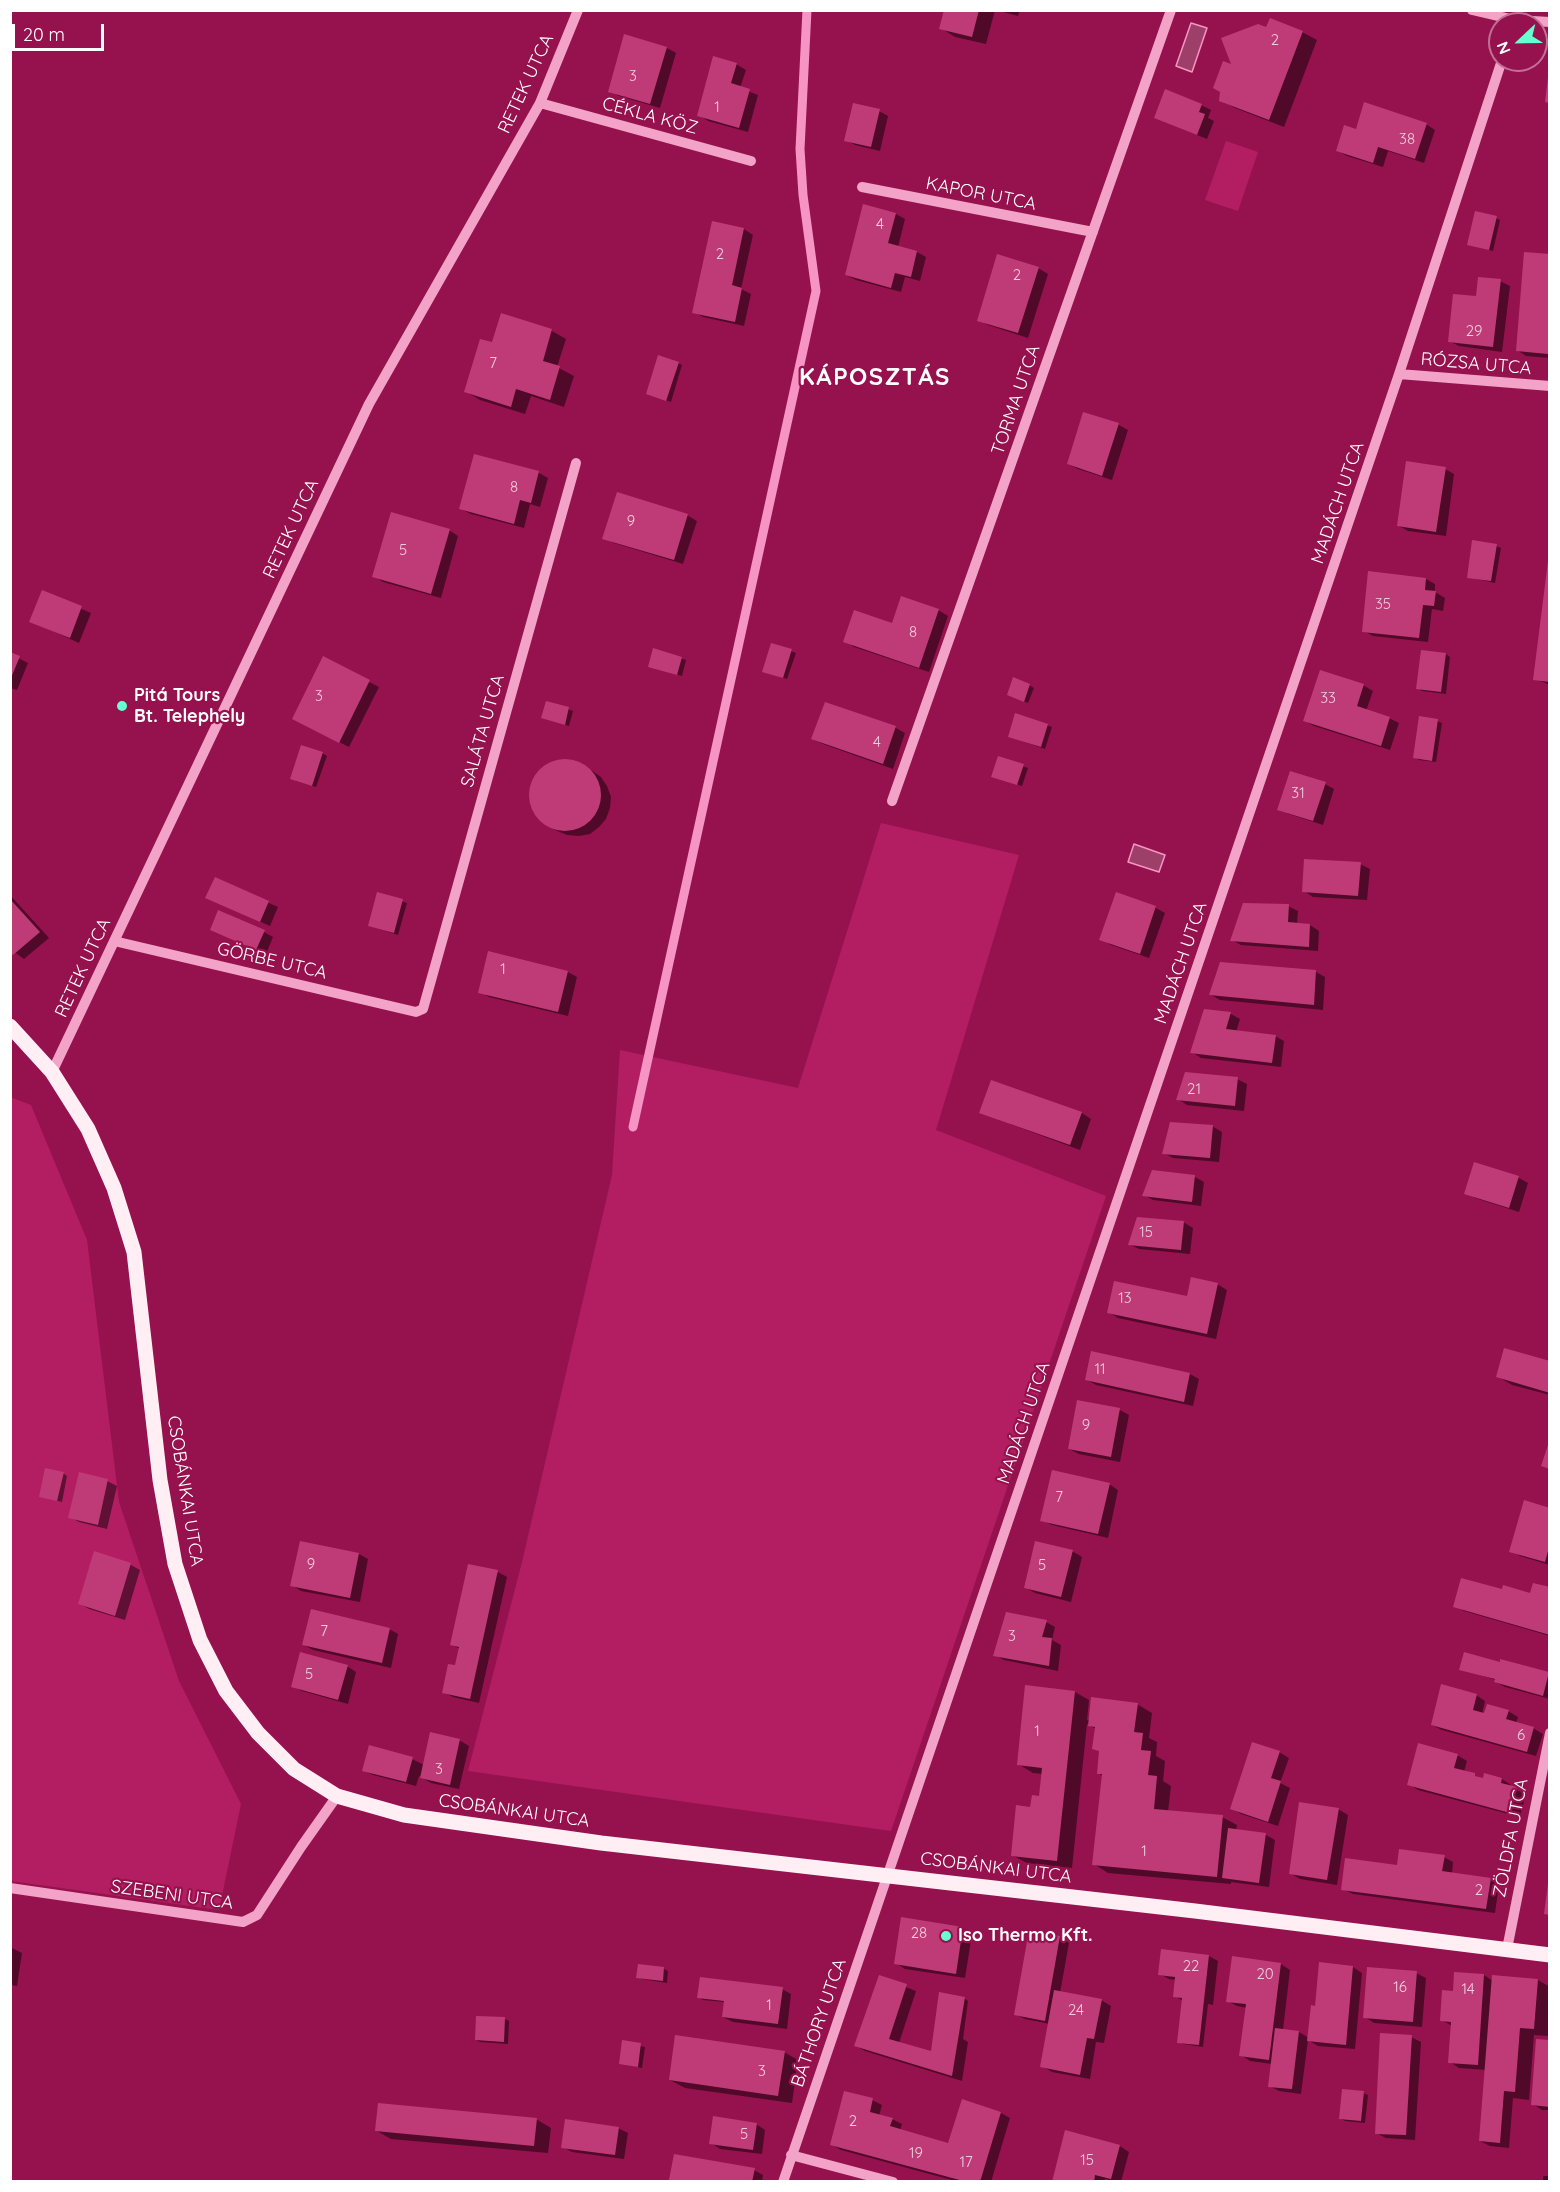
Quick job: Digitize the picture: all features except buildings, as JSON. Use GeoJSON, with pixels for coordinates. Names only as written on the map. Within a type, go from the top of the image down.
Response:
{"type":"FeatureCollection","features":[{"type":"Feature","properties":{"kind":"main road","name":"CSOBÁNKAI UTCA"},"geometry":{"type":"LineString","coordinates":[[10,1026],[52,1072],[88,1129],[114,1188],[134,1252],[160,1480],[175,1564],[200,1640],[226,1691],[258,1733],[294,1769],[338,1796],[404,1815],[600,1843],[887,1875],[1550,1955]]}},
{"type":"Feature","properties":{"kind":"street","name":"RETEK UTCA"},"geometry":{"type":"LineString","coordinates":[[52,1072],[369,404],[540,103],[578,10]]}},
{"type":"Feature","properties":{"kind":"street","name":"TORMA UTCA"},"geometry":{"type":"LineString","coordinates":[[892,801],[1171,10]]}},
{"type":"Feature","properties":{"kind":"street"},"geometry":{"type":"LineString","coordinates":[[1472,10],[1488,13]]}},
{"type":"Feature","properties":{"kind":"street","name":"MADÁCH UTCA"},"geometry":{"type":"LineString","coordinates":[[887,1875],[1399,374],[1498,72]]}},
{"type":"Feature","properties":{"kind":"street","name":"CÉKLA KÖZ"},"geometry":{"type":"LineString","coordinates":[[540,103],[751,160]]}},
{"type":"Feature","properties":{"kind":"street","name":"KAPOR UTCA"},"geometry":{"type":"LineString","coordinates":[[862,187],[1093,232]]}},
{"type":"Feature","properties":{"kind":"street","name":"RÓZSA UTCA"},"geometry":{"type":"LineString","coordinates":[[1399,374],[1550,386]]}},
{"type":"Feature","properties":{"kind":"street","name":"SALÁTA UTCA"},"geometry":{"type":"LineString","coordinates":[[423,1009],[576,463]]}},
{"type":"Feature","properties":{"kind":"street","name":"GÖRBE UTCA"},"geometry":{"type":"LineString","coordinates":[[114,941],[416,1012],[423,1009]]}},
{"type":"Feature","properties":{"kind":"street","name":"ZÖLDFA UTCA"},"geometry":{"type":"LineString","coordinates":[[1507,1949],[1550,1733]]}},
{"type":"Feature","properties":{"kind":"street","name":"SZEBENI UTCA"},"geometry":{"type":"LineString","coordinates":[[10,1888],[243,1922],[257,1915],[301,1847],[338,1796]]}},
{"type":"Feature","properties":{"kind":"street","name":"BÁTHORY UTCA"},"geometry":{"type":"LineString","coordinates":[[783,2181],[887,1875]]}},
{"type":"Feature","properties":{"kind":"street"},"geometry":{"type":"LineString","coordinates":[[791,2155],[893,2181]]}},
{"type":"Feature","properties":{"kind":"shaded area"},"geometry":{"type":"Polygon","coordinates":[[[1191,23],[1207,28],[1192,72],[1176,66],[1191,23]]]}},
{"type":"Feature","properties":{"kind":"shaded area"},"geometry":{"type":"Polygon","coordinates":[[[1226,141],[1258,152],[1238,211],[1205,200],[1226,141]]]}},
{"type":"Feature","properties":{"kind":"shaded area"},"geometry":{"type":"Polygon","coordinates":[[[881,823],[1019,855],[936,1130],[1106,1196],[891,1831],[468,1771],[522,1562],[612,1175],[620,1050],[798,1088],[881,823]]]}},
{"type":"Feature","properties":{"kind":"shaded area"},"geometry":{"type":"Polygon","coordinates":[[[1134,844],[1165,855],[1159,872],[1128,862],[1134,844]]]}},
{"type":"Feature","properties":{"kind":"shaded area"},"geometry":{"type":"Polygon","coordinates":[[[10,1097],[31,1105],[87,1240],[119,1502],[179,1681],[241,1804],[219,1910],[11,1881],[10,1097]]]}},
{"type":"Feature","properties":{"kind":"waterway"},"geometry":{"type":"LineString","coordinates":[[633,1127],[816,291],[803,195],[800,149],[807,10]]}},
{"type":"Feature","properties":{"kind":"place","name":"Pitá Tours Bt. Telephely"},"geometry":{"type":"Point","coordinates":[122,706]}},
{"type":"Feature","properties":{"kind":"place","name":"Iso Thermo Kft."},"geometry":{"type":"Point","coordinates":[946,1936]}},
{"type":"Feature","properties":{"kind":"district","name":"KÁPOSZTÁS"},"geometry":{"type":"Point","coordinates":[875,378]}}]}
